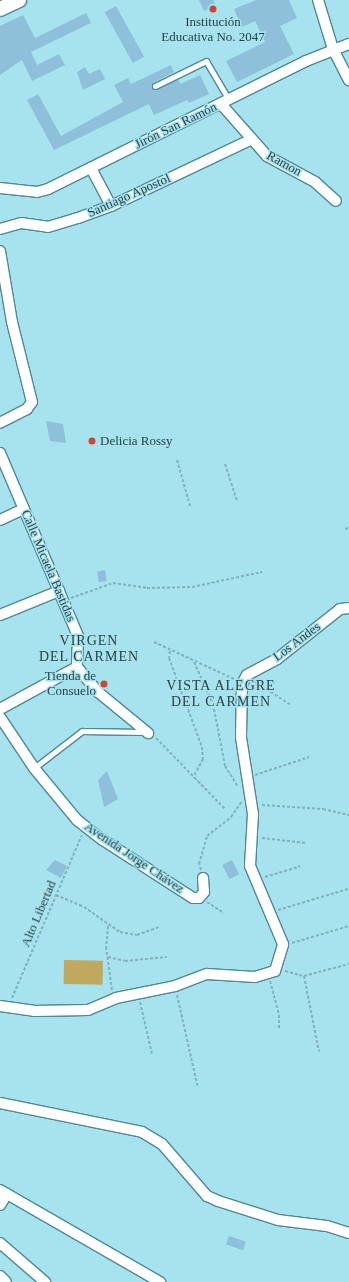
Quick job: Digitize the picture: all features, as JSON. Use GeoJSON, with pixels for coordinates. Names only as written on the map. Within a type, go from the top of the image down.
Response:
{"type":"FeatureCollection","features":[{"type":"Feature","properties":{"kind":"street"},"geometry":{"type":"LineString","coordinates":[[0,9],[19,0]]}},
{"type":"Feature","properties":{"kind":"street"},"geometry":{"type":"LineString","coordinates":[[318,0],[333,49],[349,80]]}},
{"type":"Feature","properties":{"kind":"street","name":"Jirón San Ramón"},"geometry":{"type":"LineString","coordinates":[[0,188],[37,192],[91,168],[333,49],[349,44]]}},
{"type":"Feature","properties":{"kind":"street","name":"Ramon"},"geometry":{"type":"LineString","coordinates":[[225,102],[250,140],[267,156],[315,182],[336,201]]}},
{"type":"Feature","properties":{"kind":"street","name":"Santiago Apostol"},"geometry":{"type":"LineString","coordinates":[[2,227],[21,223],[48,227],[111,206],[250,140]]}},
{"type":"Feature","properties":{"kind":"street"},"geometry":{"type":"LineString","coordinates":[[91,168],[111,206]]}},
{"type":"Feature","properties":{"kind":"street"},"geometry":{"type":"LineString","coordinates":[[0,251],[12,322],[32,402],[28,409],[0,423]]}},
{"type":"Feature","properties":{"kind":"street","name":"Calle Micaela Bastidas"},"geometry":{"type":"LineString","coordinates":[[0,453],[78,636],[77,667]]}},
{"type":"Feature","properties":{"kind":"street"},"geometry":{"type":"LineString","coordinates":[[0,520],[24,510]]}},
{"type":"Feature","properties":{"kind":"street"},"geometry":{"type":"LineString","coordinates":[[0,616],[59,591]]}},
{"type":"Feature","properties":{"kind":"street","name":"Los Andes"},"geometry":{"type":"LineString","coordinates":[[244,680],[278,659],[340,609],[349,608]]}},
{"type":"Feature","properties":{"kind":"street"},"geometry":{"type":"LineString","coordinates":[[0,709],[77,667],[98,692],[148,732]]}},
{"type":"Feature","properties":{"kind":"street"},"geometry":{"type":"LineString","coordinates":[[4,1007],[34,1011],[88,1010],[116,998],[138,995],[175,986],[206,974],[255,977],[275,971],[283,944],[271,912],[254,880],[250,866],[253,835],[252,804],[241,737],[244,680]]}},
{"type":"Feature","properties":{"kind":"street","name":"Avenida Jorge Chávez"},"geometry":{"type":"LineString","coordinates":[[0,717],[34,768],[86,826],[193,898],[199,898]]}},
{"type":"Feature","properties":{"kind":"street"},"geometry":{"type":"LineString","coordinates":[[199,898],[204,892],[203,878]]}},
{"type":"Feature","properties":{"kind":"street"},"geometry":{"type":"LineString","coordinates":[[0,1103],[142,1132],[162,1144],[206,1196],[278,1220],[327,1226],[349,1233]]}},
{"type":"Feature","properties":{"kind":"street"},"geometry":{"type":"LineString","coordinates":[[0,1205],[3,1192],[160,1282]]}},
{"type":"Feature","properties":{"kind":"street"},"geometry":{"type":"LineString","coordinates":[[0,1243],[45,1282]]}},
{"type":"Feature","properties":{"kind":"street"},"geometry":{"type":"LineString","coordinates":[[0,1276],[6,1282]]}},
{"type":"Feature","properties":{"kind":"lane"},"geometry":{"type":"LineString","coordinates":[[155,86],[206,61],[225,102]]}},
{"type":"Feature","properties":{"kind":"lane"},"geometry":{"type":"LineString","coordinates":[[34,768],[82,732],[148,732]]}},
{"type":"Feature","properties":{"kind":"path"},"geometry":{"type":"LineString","coordinates":[[177,460],[190,506]]}},
{"type":"Feature","properties":{"kind":"path"},"geometry":{"type":"LineString","coordinates":[[225,464],[237,500]]}},
{"type":"Feature","properties":{"kind":"path"},"geometry":{"type":"LineString","coordinates":[[345,529],[349,528]]}},
{"type":"Feature","properties":{"kind":"path"},"geometry":{"type":"LineString","coordinates":[[64,601],[113,583],[147,588],[192,587],[262,572]]}},
{"type":"Feature","properties":{"kind":"path"},"geometry":{"type":"LineString","coordinates":[[154,642],[194,662],[244,680],[291,705]]}},
{"type":"Feature","properties":{"kind":"path"},"geometry":{"type":"LineString","coordinates":[[170,650],[169,658],[202,747],[203,759],[193,778]]}},
{"type":"Feature","properties":{"kind":"path"},"geometry":{"type":"LineString","coordinates":[[194,662],[213,704],[225,766],[239,791]]}},
{"type":"Feature","properties":{"kind":"path"},"geometry":{"type":"LineString","coordinates":[[148,732],[164,744],[193,778],[225,809]]}},
{"type":"Feature","properties":{"kind":"path"},"geometry":{"type":"LineString","coordinates":[[203,878],[199,864],[203,843],[207,836],[231,817],[242,801],[248,777],[309,757]]}},
{"type":"Feature","properties":{"kind":"path"},"geometry":{"type":"LineString","coordinates":[[240,796],[242,801]]}},
{"type":"Feature","properties":{"kind":"path"},"geometry":{"type":"LineString","coordinates":[[252,804],[323,808],[349,815]]}},
{"type":"Feature","properties":{"kind":"path","name":"Alto Libertad"},"geometry":{"type":"LineString","coordinates":[[4,1007],[86,826]]}},
{"type":"Feature","properties":{"kind":"path"},"geometry":{"type":"LineString","coordinates":[[253,835],[276,842],[306,843]]}},
{"type":"Feature","properties":{"kind":"path"},"geometry":{"type":"LineString","coordinates":[[254,880],[300,866]]}},
{"type":"Feature","properties":{"kind":"path"},"geometry":{"type":"LineString","coordinates":[[271,912],[348,889]]}},
{"type":"Feature","properties":{"kind":"path"},"geometry":{"type":"LineString","coordinates":[[56,895],[84,907],[108,926],[137,936],[160,927]]}},
{"type":"Feature","properties":{"kind":"path"},"geometry":{"type":"LineString","coordinates":[[199,898],[224,913]]}},
{"type":"Feature","properties":{"kind":"path"},"geometry":{"type":"LineString","coordinates":[[108,926],[109,979],[116,998]]}},
{"type":"Feature","properties":{"kind":"path"},"geometry":{"type":"LineString","coordinates":[[283,944],[349,926]]}},
{"type":"Feature","properties":{"kind":"path"},"geometry":{"type":"LineString","coordinates":[[108,957],[125,960],[167,957]]}},
{"type":"Feature","properties":{"kind":"path"},"geometry":{"type":"LineString","coordinates":[[275,971],[304,976],[349,964]]}},
{"type":"Feature","properties":{"kind":"path"},"geometry":{"type":"LineString","coordinates":[[304,976],[319,1052]]}},
{"type":"Feature","properties":{"kind":"path"},"geometry":{"type":"LineString","coordinates":[[175,986],[184,1037],[198,1088]]}},
{"type":"Feature","properties":{"kind":"path"},"geometry":{"type":"LineString","coordinates":[[270,986],[279,1015],[279,1028]]}},
{"type":"Feature","properties":{"kind":"path"},"geometry":{"type":"LineString","coordinates":[[138,995],[152,1054]]}},
{"type":"Feature","properties":{"kind":"shaded area"},"geometry":{"type":"Polygon","coordinates":[[[64,960],[103,961],[103,985],[64,984],[64,960]]]}},
{"type":"Feature","properties":{"kind":"building"},"geometry":{"type":"Polygon","coordinates":[[[199,0],[213,0],[216,6],[204,11],[199,0]]]}},
{"type":"Feature","properties":{"kind":"building"},"geometry":{"type":"Polygon","coordinates":[[[256,0],[289,0],[297,18],[280,26],[294,54],[237,82],[226,61],[265,42],[255,21],[242,27],[234,9],[256,0]]]}},
{"type":"Feature","properties":{"kind":"building"},"geometry":{"type":"Polygon","coordinates":[[[116,6],[144,57],[133,63],[105,12],[116,6]]]}},
{"type":"Feature","properties":{"kind":"building"},"geometry":{"type":"Polygon","coordinates":[[[86,13],[91,23],[31,52],[37,65],[59,54],[65,65],[32,81],[22,60],[0,75],[0,26],[23,15],[35,38],[86,13]]]}},
{"type":"Feature","properties":{"kind":"building"},"geometry":{"type":"Polygon","coordinates":[[[171,65],[174,72],[153,83],[152,89],[178,79],[180,84],[200,75],[209,94],[189,103],[187,100],[154,115],[149,104],[54,150],[27,100],[38,94],[61,136],[123,102],[114,85],[128,78],[131,84],[171,65]]]}},
{"type":"Feature","properties":{"kind":"building"},"geometry":{"type":"Polygon","coordinates":[[[85,67],[89,74],[100,69],[105,79],[83,90],[77,72],[85,67]]]}},
{"type":"Feature","properties":{"kind":"building"},"geometry":{"type":"Polygon","coordinates":[[[46,421],[63,424],[66,443],[50,441],[46,421]]]}},
{"type":"Feature","properties":{"kind":"building"},"geometry":{"type":"Polygon","coordinates":[[[105,570],[107,581],[99,582],[97,571],[105,570]]]}},
{"type":"Feature","properties":{"kind":"building"},"geometry":{"type":"Polygon","coordinates":[[[107,771],[118,799],[104,807],[98,780],[107,771]]]}},
{"type":"Feature","properties":{"kind":"building"},"geometry":{"type":"Polygon","coordinates":[[[55,860],[67,866],[61,878],[46,870],[55,860]]]}},
{"type":"Feature","properties":{"kind":"building"},"geometry":{"type":"Polygon","coordinates":[[[232,860],[239,874],[229,879],[222,865],[232,860]]]}},
{"type":"Feature","properties":{"kind":"building"},"geometry":{"type":"Polygon","coordinates":[[[229,1236],[246,1242],[243,1250],[226,1245],[229,1236]]]}},
{"type":"Feature","properties":{"kind":"place","name":"Institución Educativa No. 2047"},"geometry":{"type":"Point","coordinates":[213,9]}},
{"type":"Feature","properties":{"kind":"place","name":"Delicia Rossy"},"geometry":{"type":"Point","coordinates":[92,441]}},
{"type":"Feature","properties":{"kind":"place","name":"Tienda de Consuelo"},"geometry":{"type":"Point","coordinates":[104,684]}},
{"type":"Feature","properties":{"kind":"district","name":"VIRGEN DEL CARMEN"},"geometry":{"type":"Point","coordinates":[89,650]}},
{"type":"Feature","properties":{"kind":"district","name":"VISTA ALEGRE DEL CARMEN"},"geometry":{"type":"Point","coordinates":[221,694]}}]}
